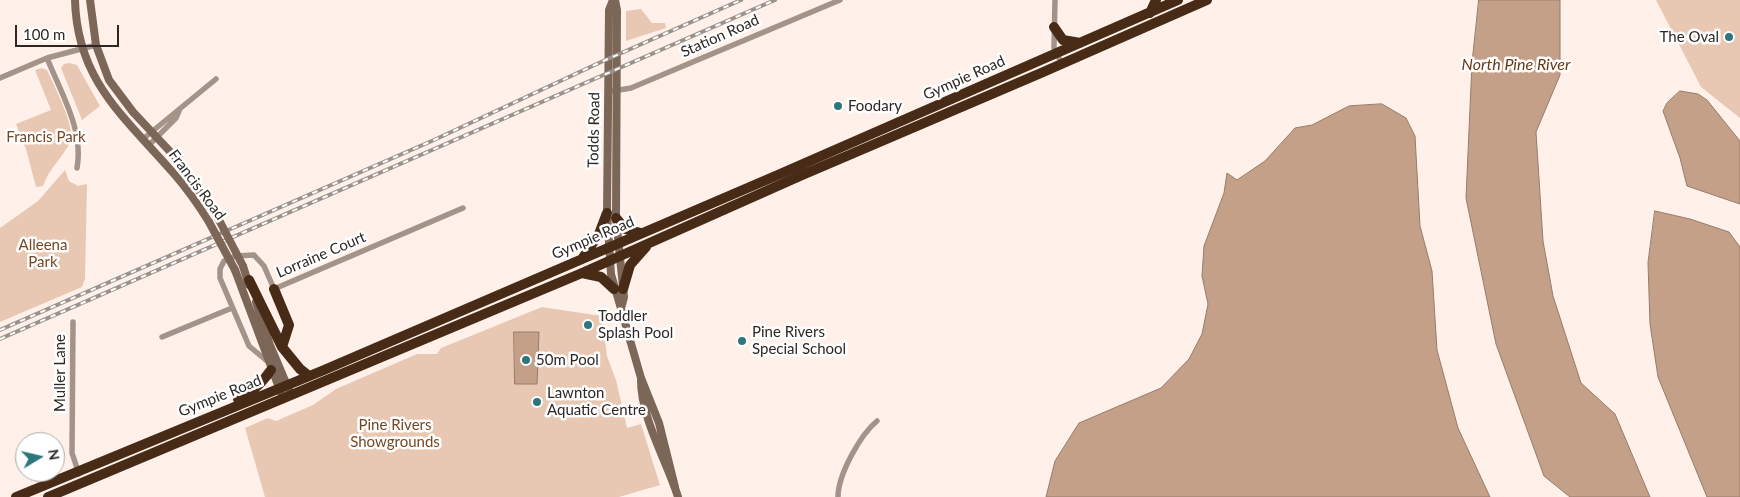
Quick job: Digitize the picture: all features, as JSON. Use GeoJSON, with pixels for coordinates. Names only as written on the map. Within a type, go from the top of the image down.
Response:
{"type":"FeatureCollection","features":[{"type":"Feature","properties":{"kind":"highway"},"geometry":{"type":"LineString","coordinates":[[1150,12],[1156,0]]}},
{"type":"Feature","properties":{"kind":"highway","name":"Gympie Road"},"geometry":{"type":"LineString","coordinates":[[16,497],[283,387],[614,246],[1178,0]]}},
{"type":"Feature","properties":{"kind":"highway","name":"Gympie Road"},"geometry":{"type":"LineString","coordinates":[[48,497],[288,398],[582,273],[809,172],[1062,64],[1184,7],[1207,0]]}},
{"type":"Feature","properties":{"kind":"highway"},"geometry":{"type":"LineString","coordinates":[[1054,27],[1063,40],[1080,44]]}},
{"type":"Feature","properties":{"kind":"highway"},"geometry":{"type":"LineString","coordinates":[[582,259],[611,216],[625,229],[642,234]]}},
{"type":"Feature","properties":{"kind":"highway"},"geometry":{"type":"LineString","coordinates":[[582,273],[601,278],[618,289],[630,265],[648,244]]}},
{"type":"Feature","properties":{"kind":"highway"},"geometry":{"type":"LineString","coordinates":[[249,280],[282,347],[300,369],[309,376]]}},
{"type":"Feature","properties":{"kind":"highway"},"geometry":{"type":"LineString","coordinates":[[274,289],[289,325],[282,347]]}},
{"type":"Feature","properties":{"kind":"highway"},"geometry":{"type":"LineString","coordinates":[[227,409],[231,402],[247,395],[255,388],[269,365]]}},
{"type":"Feature","properties":{"kind":"main road","name":"Francis Road"},"geometry":{"type":"LineString","coordinates":[[75,0],[81,48],[100,87],[176,176],[209,222],[235,270],[269,365],[283,387]]}},
{"type":"Feature","properties":{"kind":"main road","name":"Francis Road"},"geometry":{"type":"LineString","coordinates":[[90,0],[96,45],[109,80],[133,112],[155,134],[190,176],[218,218],[249,280],[288,398]]}},
{"type":"Feature","properties":{"kind":"main road","name":"Todds Road"},"geometry":{"type":"LineString","coordinates":[[614,0],[609,10],[612,91],[611,216],[614,259],[618,289],[641,378],[641,388],[654,434],[678,497]]}},
{"type":"Feature","properties":{"kind":"street","name":"Station Road"},"geometry":{"type":"LineString","coordinates":[[612,91],[631,88],[840,0]]}},
{"type":"Feature","properties":{"kind":"street"},"geometry":{"type":"LineString","coordinates":[[1055,0],[1056,54],[1062,64]]}},
{"type":"Feature","properties":{"kind":"street"},"geometry":{"type":"LineString","coordinates":[[1178,0],[1184,7]]}},
{"type":"Feature","properties":{"kind":"street"},"geometry":{"type":"LineString","coordinates":[[0,78],[47,58],[96,45]]}},
{"type":"Feature","properties":{"kind":"street"},"geometry":{"type":"LineString","coordinates":[[47,58],[74,122],[78,141],[77,168]]}},
{"type":"Feature","properties":{"kind":"street"},"geometry":{"type":"LineString","coordinates":[[146,142],[172,113],[179,111],[216,79]]}},
{"type":"Feature","properties":{"kind":"street","name":"Lorraine Court"},"geometry":{"type":"LineString","coordinates":[[269,365],[249,346],[232,308],[220,274],[224,261],[236,256],[254,255],[264,266],[274,289],[463,208]]}},
{"type":"Feature","properties":{"kind":"street"},"geometry":{"type":"LineString","coordinates":[[162,338],[232,308]]}},
{"type":"Feature","properties":{"kind":"street","name":"Muller Lane"},"geometry":{"type":"LineString","coordinates":[[73,322],[72,453],[83,482]]}},
{"type":"Feature","properties":{"kind":"street"},"geometry":{"type":"LineString","coordinates":[[838,497],[841,480],[862,436],[877,421]]}},
{"type":"Feature","properties":{"kind":"green space"},"geometry":{"type":"Polygon","coordinates":[[[1656,0],[1740,0],[1740,118],[1701,87],[1656,0]]]}},
{"type":"Feature","properties":{"kind":"green space"},"geometry":{"type":"Polygon","coordinates":[[[641,9],[652,23],[665,23],[666,28],[626,41],[626,11],[641,9]]]}},
{"type":"Feature","properties":{"kind":"green space"},"geometry":{"type":"Polygon","coordinates":[[[64,64],[77,65],[100,106],[82,120],[61,68],[64,64]]]}},
{"type":"Feature","properties":{"kind":"green space","name":"Francis Park"},"geometry":{"type":"Polygon","coordinates":[[[42,68],[47,70],[59,96],[68,118],[71,137],[70,143],[48,174],[43,186],[36,187],[26,149],[16,124],[51,110],[35,70],[42,68]]]}},
{"type":"Feature","properties":{"kind":"green space","name":"Alleena Park"},"geometry":{"type":"Polygon","coordinates":[[[65,170],[69,181],[78,186],[87,184],[85,279],[82,287],[0,322],[0,228],[38,201],[65,170]]]}},
{"type":"Feature","properties":{"kind":"green space","name":"Pine Rivers Showgrounds"},"geometry":{"type":"Polygon","coordinates":[[[542,307],[602,316],[607,356],[616,380],[627,428],[641,424],[660,485],[619,497],[265,497],[245,428],[268,418],[276,421],[313,405],[336,389],[417,354],[437,354],[441,348],[542,307]]]}},
{"type":"Feature","properties":{"kind":"water","name":"North Pine River"},"geometry":{"type":"Polygon","coordinates":[[[1479,0],[1560,0],[1560,75],[1536,132],[1543,241],[1553,296],[1581,383],[1615,414],[1650,497],[1570,497],[1544,476],[1496,344],[1466,198],[1472,63],[1479,0]]]}},
{"type":"Feature","properties":{"kind":"water"},"geometry":{"type":"Polygon","coordinates":[[[1680,91],[1698,94],[1707,100],[1740,141],[1740,204],[1687,186],[1680,158],[1663,111],[1667,103],[1680,91]]]}},
{"type":"Feature","properties":{"kind":"water"},"geometry":{"type":"Polygon","coordinates":[[[1382,104],[1406,118],[1415,136],[1420,226],[1432,271],[1437,350],[1458,428],[1490,497],[1046,497],[1055,461],[1079,423],[1161,388],[1189,359],[1202,334],[1208,304],[1202,276],[1204,246],[1224,193],[1227,173],[1237,180],[1265,161],[1295,128],[1312,125],[1349,106],[1382,104]]]}},
{"type":"Feature","properties":{"kind":"water"},"geometry":{"type":"Polygon","coordinates":[[[1655,211],[1690,219],[1729,232],[1740,247],[1740,497],[1707,497],[1658,377],[1650,324],[1648,263],[1655,211]]]}},
{"type":"Feature","properties":{"kind":"water","name":"50m Pool"},"geometry":{"type":"Polygon","coordinates":[[[514,332],[539,332],[537,384],[515,384],[514,332]]]}},
{"type":"Feature","properties":{"kind":"railway"},"geometry":{"type":"LineString","coordinates":[[0,330],[434,140],[601,62],[741,0]]}},
{"type":"Feature","properties":{"kind":"railway"},"geometry":{"type":"LineString","coordinates":[[0,339],[775,0]]}},
{"type":"Feature","properties":{"kind":"place","name":"The Oval"},"geometry":{"type":"Point","coordinates":[1729,37]}},
{"type":"Feature","properties":{"kind":"place","name":"Foodary"},"geometry":{"type":"Point","coordinates":[838,106]}},
{"type":"Feature","properties":{"kind":"place","name":"Toddler Splash Pool"},"geometry":{"type":"Point","coordinates":[588,325]}},
{"type":"Feature","properties":{"kind":"place","name":"Pine Rivers Special School"},"geometry":{"type":"Point","coordinates":[742,341]}},
{"type":"Feature","properties":{"kind":"place","name":"50m Pool"},"geometry":{"type":"Point","coordinates":[526,360]}},
{"type":"Feature","properties":{"kind":"place","name":"Lawnton Aquatic Centre"},"geometry":{"type":"Point","coordinates":[537,402]}}]}
